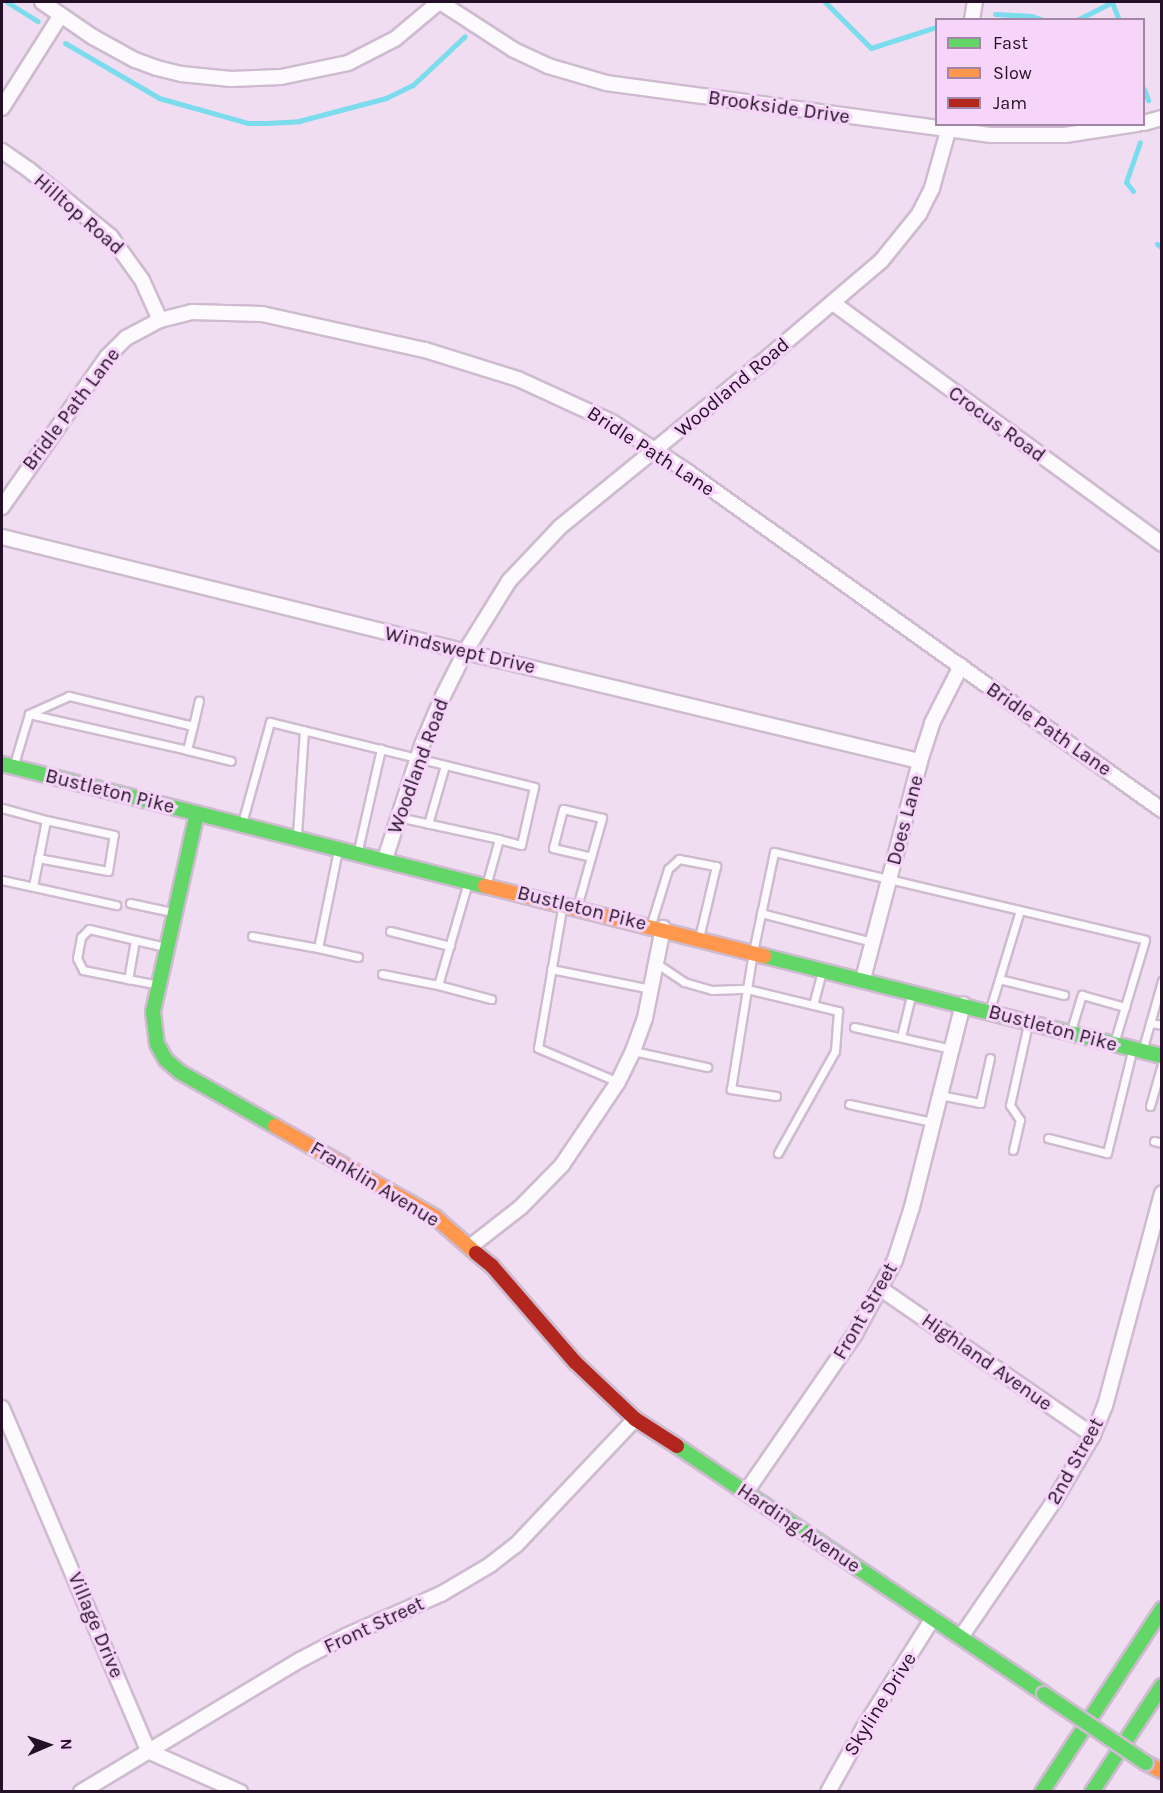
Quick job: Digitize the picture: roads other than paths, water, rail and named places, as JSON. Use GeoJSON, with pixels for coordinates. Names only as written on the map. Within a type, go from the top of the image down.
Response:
{"type":"FeatureCollection","features":[{"type":"Feature","properties":{"kind":"main road","name":"Bustleton Pike"},"geometry":{"type":"LineString","coordinates":[[8,765],[963,1004],[1161,1056]]}},
{"type":"Feature","properties":{"kind":"main road","name":"Franklin Avenue"},"geometry":{"type":"LineString","coordinates":[[197,813],[159,985],[153,1026],[162,1052],[180,1072],[411,1202],[471,1246]]}},
{"type":"Feature","properties":{"kind":"main road","name":"Harding Avenue"},"geometry":{"type":"LineString","coordinates":[[471,1246],[575,1362],[635,1419],[1161,1772]]}},
{"type":"Feature","properties":{"kind":"main road"},"geometry":{"type":"LineString","coordinates":[[1042,1791],[1161,1608]]}},
{"type":"Feature","properties":{"kind":"main road"},"geometry":{"type":"LineString","coordinates":[[1092,1791],[1161,1686]]}},
{"type":"Feature","properties":{"kind":"street"},"geometry":{"type":"LineString","coordinates":[[42,2],[114,49],[157,69],[206,77],[256,79],[305,74],[348,63],[395,39],[439,2]]}},
{"type":"Feature","properties":{"kind":"street","name":"Brookside Drive"},"geometry":{"type":"LineString","coordinates":[[439,2],[514,50],[548,66],[583,78],[935,125]]}},
{"type":"Feature","properties":{"kind":"street"},"geometry":{"type":"LineString","coordinates":[[972,18],[975,2]]}},
{"type":"Feature","properties":{"kind":"street"},"geometry":{"type":"LineString","coordinates":[[2,108],[61,15]]}},
{"type":"Feature","properties":{"kind":"street"},"geometry":{"type":"LineString","coordinates":[[1145,122],[1161,118]]}},
{"type":"Feature","properties":{"kind":"street","name":"Brookside Drive"},"geometry":{"type":"LineString","coordinates":[[950,127],[1029,136],[1102,131],[1128,126]]}},
{"type":"Feature","properties":{"kind":"street","name":"Woodland Road"},"geometry":{"type":"LineString","coordinates":[[385,859],[417,758],[443,696],[465,652],[509,582],[542,544],[882,260],[919,214],[932,188],[950,127]]}},
{"type":"Feature","properties":{"kind":"street","name":"Hilltop Road"},"geometry":{"type":"LineString","coordinates":[[2,151],[28,169],[111,237],[142,280],[160,320]]}},
{"type":"Feature","properties":{"kind":"street","name":"Crocus Road"},"geometry":{"type":"LineString","coordinates":[[833,303],[1161,543]]}},
{"type":"Feature","properties":{"kind":"street","name":"Bridle Path Lane"},"geometry":{"type":"LineString","coordinates":[[2,507],[107,357],[126,338],[160,320],[192,312],[262,314],[458,359],[518,379],[612,422],[962,666],[1161,810]]}},
{"type":"Feature","properties":{"kind":"street","name":"Windswept Drive"},"geometry":{"type":"LineString","coordinates":[[2,537],[465,652],[920,761]]}},
{"type":"Feature","properties":{"kind":"street","name":"Does Lane"},"geometry":{"type":"LineString","coordinates":[[863,979],[932,723],[962,666]]}},
{"type":"Feature","properties":{"kind":"street"},"geometry":{"type":"LineString","coordinates":[[471,1246],[521,1207],[562,1165],[618,1082],[645,1018],[656,963],[657,927]]}},
{"type":"Feature","properties":{"kind":"street","name":"Front Street"},"geometry":{"type":"LineString","coordinates":[[746,1492],[855,1334],[882,1289],[904,1234],[963,1004]]}},
{"type":"Feature","properties":{"kind":"street","name":"2nd Street"},"geometry":{"type":"LineString","coordinates":[[961,1637],[1054,1501],[1093,1435],[1106,1406],[1159,1215],[1161,1194]]}},
{"type":"Feature","properties":{"kind":"street","name":"Highland Avenue"},"geometry":{"type":"LineString","coordinates":[[882,1289],[1093,1435]]}},
{"type":"Feature","properties":{"kind":"street","name":"Village Drive"},"geometry":{"type":"LineString","coordinates":[[2,1408],[148,1751]]}},
{"type":"Feature","properties":{"kind":"street","name":"Front Street"},"geometry":{"type":"LineString","coordinates":[[81,1791],[300,1660],[345,1636],[441,1594],[490,1564],[516,1545],[635,1419]]}},
{"type":"Feature","properties":{"kind":"street","name":"Skyline Drive"},"geometry":{"type":"LineString","coordinates":[[828,1791],[863,1729],[933,1618]]}},
{"type":"Feature","properties":{"kind":"street"},"geometry":{"type":"LineString","coordinates":[[148,1751],[240,1791]]}},
{"type":"Feature","properties":{"kind":"lane"},"geometry":{"type":"LineString","coordinates":[[8,765],[29,714],[69,696],[193,726]]}},
{"type":"Feature","properties":{"kind":"lane"},"geometry":{"type":"LineString","coordinates":[[187,750],[199,701]]}},
{"type":"Feature","properties":{"kind":"lane"},"geometry":{"type":"LineString","coordinates":[[29,714],[231,761]]}},
{"type":"Feature","properties":{"kind":"lane"},"geometry":{"type":"LineString","coordinates":[[242,824],[270,722],[534,787],[521,845],[398,817]]}},
{"type":"Feature","properties":{"kind":"lane"},"geometry":{"type":"LineString","coordinates":[[297,838],[304,730]]}},
{"type":"Feature","properties":{"kind":"lane"},"geometry":{"type":"LineString","coordinates":[[357,852],[381,749]]}},
{"type":"Feature","properties":{"kind":"lane"},"geometry":{"type":"LineString","coordinates":[[429,824],[445,765]]}},
{"type":"Feature","properties":{"kind":"lane"},"geometry":{"type":"LineString","coordinates":[[2,808],[114,835],[108,872],[38,858]]}},
{"type":"Feature","properties":{"kind":"lane"},"geometry":{"type":"LineString","coordinates":[[577,907],[602,818],[563,809],[553,848],[591,856]]}},
{"type":"Feature","properties":{"kind":"lane"},"geometry":{"type":"LineString","coordinates":[[33,886],[46,820]]}},
{"type":"Feature","properties":{"kind":"lane"},"geometry":{"type":"LineString","coordinates":[[486,884],[499,839]]}},
{"type":"Feature","properties":{"kind":"lane"},"geometry":{"type":"LineString","coordinates":[[318,948],[338,848]]}},
{"type":"Feature","properties":{"kind":"lane"},"geometry":{"type":"LineString","coordinates":[[776,1096],[732,1089],[753,952],[774,852],[1144,940],[1114,1044]]}},
{"type":"Feature","properties":{"kind":"lane"},"geometry":{"type":"LineString","coordinates":[[657,927],[668,869],[679,859],[716,866],[699,938]]}},
{"type":"Feature","properties":{"kind":"lane"},"geometry":{"type":"LineString","coordinates":[[2,880],[116,905]]}},
{"type":"Feature","properties":{"kind":"lane"},"geometry":{"type":"LineString","coordinates":[[438,985],[469,880]]}},
{"type":"Feature","properties":{"kind":"lane"},"geometry":{"type":"LineString","coordinates":[[130,903],[175,912]]}},
{"type":"Feature","properties":{"kind":"lane"},"geometry":{"type":"LineString","coordinates":[[562,903],[538,1048],[618,1082]]}},
{"type":"Feature","properties":{"kind":"lane"},"geometry":{"type":"LineString","coordinates":[[989,1011],[1020,910]]}},
{"type":"Feature","properties":{"kind":"lane"},"geometry":{"type":"LineString","coordinates":[[761,913],[872,942]]}},
{"type":"Feature","properties":{"kind":"lane"},"geometry":{"type":"LineString","coordinates":[[159,985],[83,970],[77,958],[81,937],[89,929],[167,947]]}},
{"type":"Feature","properties":{"kind":"lane"},"geometry":{"type":"LineString","coordinates":[[390,931],[450,946]]}},
{"type":"Feature","properties":{"kind":"lane"},"geometry":{"type":"LineString","coordinates":[[252,936],[358,957]]}},
{"type":"Feature","properties":{"kind":"lane"},"geometry":{"type":"LineString","coordinates":[[128,979],[135,940]]}},
{"type":"Feature","properties":{"kind":"lane"},"geometry":{"type":"LineString","coordinates":[[656,963],[684,982],[712,990],[747,989],[838,1011],[835,1051],[778,1153]]}},
{"type":"Feature","properties":{"kind":"lane"},"geometry":{"type":"LineString","coordinates":[[551,969],[651,988]]}},
{"type":"Feature","properties":{"kind":"lane"},"geometry":{"type":"LineString","coordinates":[[813,1005],[823,969]]}},
{"type":"Feature","properties":{"kind":"lane"},"geometry":{"type":"LineString","coordinates":[[382,974],[491,999]]}},
{"type":"Feature","properties":{"kind":"lane"},"geometry":{"type":"LineString","coordinates":[[999,979],[1064,995]]}},
{"type":"Feature","properties":{"kind":"lane"},"geometry":{"type":"LineString","coordinates":[[1048,1138],[1107,1153],[1137,1050],[1150,1023],[1161,981]]}},
{"type":"Feature","properties":{"kind":"lane"},"geometry":{"type":"LineString","coordinates":[[901,1037],[912,992]]}},
{"type":"Feature","properties":{"kind":"lane"},"geometry":{"type":"LineString","coordinates":[[1070,1032],[1082,995],[1125,1007]]}},
{"type":"Feature","properties":{"kind":"lane"},"geometry":{"type":"LineString","coordinates":[[1013,1150],[1020,1120],[1010,1105],[1029,1022]]}},
{"type":"Feature","properties":{"kind":"lane"},"geometry":{"type":"LineString","coordinates":[[1150,1023],[1161,1025]]}},
{"type":"Feature","properties":{"kind":"lane"},"geometry":{"type":"LineString","coordinates":[[854,1027],[952,1049]]}},
{"type":"Feature","properties":{"kind":"lane"},"geometry":{"type":"LineString","coordinates":[[633,1051],[707,1067]]}},
{"type":"Feature","properties":{"kind":"lane"},"geometry":{"type":"LineString","coordinates":[[940,1095],[980,1104],[990,1058]]}},
{"type":"Feature","properties":{"kind":"lane"},"geometry":{"type":"LineString","coordinates":[[1150,1106],[1161,1064]]}},
{"type":"Feature","properties":{"kind":"lane"},"geometry":{"type":"LineString","coordinates":[[849,1104],[932,1122]]}},
{"type":"Feature","properties":{"kind":"waterway"},"geometry":{"type":"LineString","coordinates":[[7,2],[37,21]]}},
{"type":"Feature","properties":{"kind":"waterway"},"geometry":{"type":"LineString","coordinates":[[825,2],[871,48],[935,27]]}},
{"type":"Feature","properties":{"kind":"waterway"},"geometry":{"type":"LineString","coordinates":[[1081,18],[1112,2],[1118,18]]}},
{"type":"Feature","properties":{"kind":"waterway"},"geometry":{"type":"LineString","coordinates":[[995,14],[1037,18]]}},
{"type":"Feature","properties":{"kind":"waterway"},"geometry":{"type":"LineString","coordinates":[[65,43],[159,98],[248,123],[266,123],[299,121],[386,98],[413,85],[465,36]]}},
{"type":"Feature","properties":{"kind":"waterway"},"geometry":{"type":"LineString","coordinates":[[1145,92],[1148,100]]}},
{"type":"Feature","properties":{"kind":"waterway"},"geometry":{"type":"LineString","coordinates":[[1133,191],[1126,182],[1140,142]]}},
{"type":"Feature","properties":{"kind":"waterway"},"geometry":{"type":"LineString","coordinates":[[1157,244],[1162,248]]}}]}
